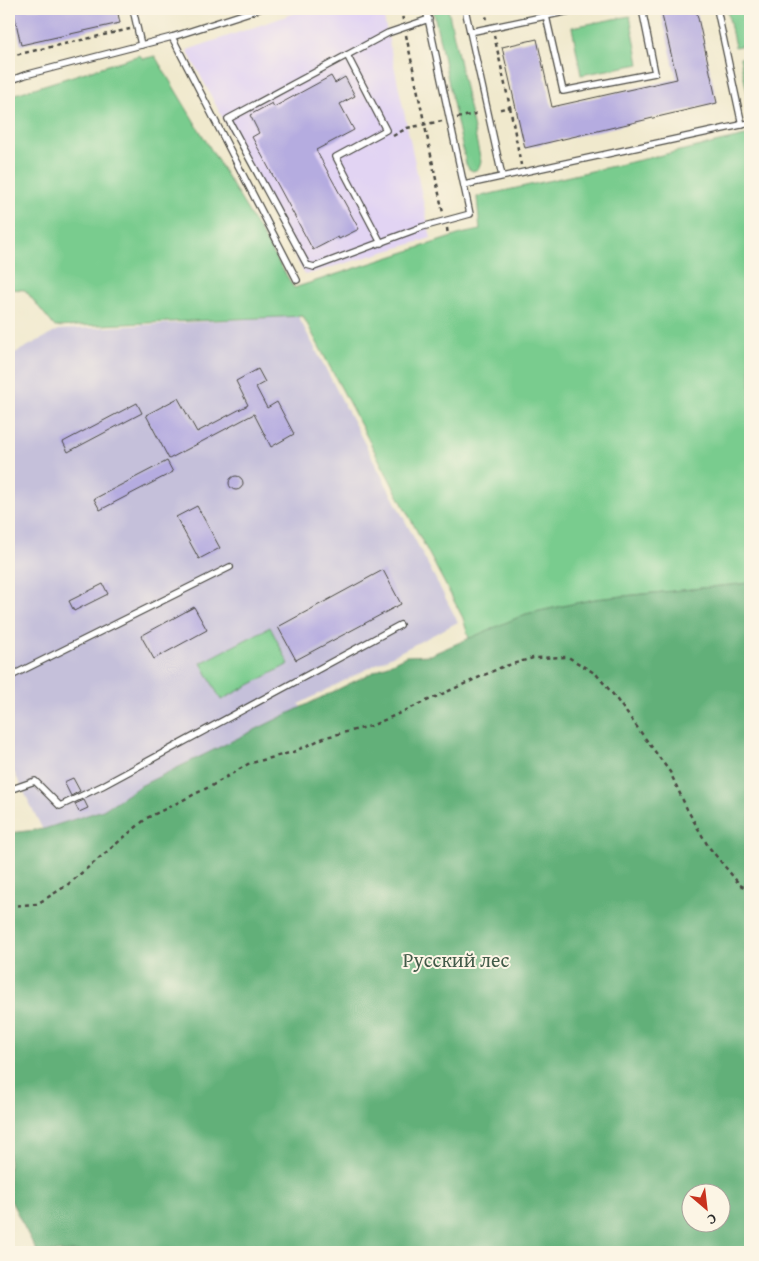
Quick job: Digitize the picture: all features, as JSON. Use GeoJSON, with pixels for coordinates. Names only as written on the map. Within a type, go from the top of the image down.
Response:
{"type":"FeatureCollection","features":[{"type":"Feature","properties":{"kind":"lane"},"geometry":{"type":"LineString","coordinates":[[133,9],[141,45]]}},
{"type":"Feature","properties":{"kind":"lane"},"geometry":{"type":"LineString","coordinates":[[9,82],[25,75],[172,37],[260,9]]}},
{"type":"Feature","properties":{"kind":"lane"},"geometry":{"type":"LineString","coordinates":[[426,9],[470,214],[422,227],[314,267],[307,265],[228,119],[388,33],[428,19]]}},
{"type":"Feature","properties":{"kind":"lane"},"geometry":{"type":"LineString","coordinates":[[465,9],[502,176]]}},
{"type":"Feature","properties":{"kind":"lane"},"geometry":{"type":"LineString","coordinates":[[470,32],[579,9]]}},
{"type":"Feature","properties":{"kind":"lane"},"geometry":{"type":"LineString","coordinates":[[546,16],[563,91],[655,73],[642,9]]}},
{"type":"Feature","properties":{"kind":"lane"},"geometry":{"type":"LineString","coordinates":[[717,9],[742,125]]}},
{"type":"Feature","properties":{"kind":"lane"},"geometry":{"type":"LineString","coordinates":[[172,37],[297,280]]}},
{"type":"Feature","properties":{"kind":"lane"},"geometry":{"type":"LineString","coordinates":[[347,55],[386,130],[336,157],[380,243]]}},
{"type":"Feature","properties":{"kind":"lane"},"geometry":{"type":"LineString","coordinates":[[464,185],[750,123]]}},
{"type":"Feature","properties":{"kind":"lane"},"geometry":{"type":"LineString","coordinates":[[9,677],[230,567]]}},
{"type":"Feature","properties":{"kind":"lane"},"geometry":{"type":"LineString","coordinates":[[9,790],[35,781],[60,806],[102,786],[400,625]]}},
{"type":"Feature","properties":{"kind":"path"},"geometry":{"type":"LineString","coordinates":[[401,9],[448,235]]}},
{"type":"Feature","properties":{"kind":"path"},"geometry":{"type":"LineString","coordinates":[[496,9],[484,10],[492,27],[523,172]]}},
{"type":"Feature","properties":{"kind":"path"},"geometry":{"type":"LineString","coordinates":[[9,46],[11,53],[15,55],[137,27]]}},
{"type":"Feature","properties":{"kind":"path"},"geometry":{"type":"LineString","coordinates":[[391,136],[407,128],[510,107]]}},
{"type":"Feature","properties":{"kind":"path"},"geometry":{"type":"LineString","coordinates":[[435,215],[443,212]]}},
{"type":"Feature","properties":{"kind":"path"},"geometry":{"type":"LineString","coordinates":[[9,906],[37,904],[66,886],[147,818],[213,785],[248,764],[293,752],[326,737],[371,726],[502,668],[533,658],[568,657],[596,674],[612,694],[670,772],[687,809],[708,846],[740,885],[750,890]]}},
{"type":"Feature","properties":{"kind":"shaded area"},"geometry":{"type":"Polygon","coordinates":[[[307,9],[382,9],[431,238],[305,275],[187,50],[307,9]]]}},
{"type":"Feature","properties":{"kind":"shaded area"},"geometry":{"type":"Polygon","coordinates":[[[298,316],[458,622],[299,704],[305,714],[47,838],[9,764],[9,356],[59,330],[298,316]]]}},
{"type":"Feature","properties":{"kind":"green space"},"geometry":{"type":"Polygon","coordinates":[[[433,9],[448,9],[481,162],[478,169],[473,171],[466,164],[433,9]]]}},
{"type":"Feature","properties":{"kind":"green space"},"geometry":{"type":"Polygon","coordinates":[[[727,9],[750,9],[750,44],[735,47],[727,9]]]}},
{"type":"Feature","properties":{"kind":"green space"},"geometry":{"type":"Polygon","coordinates":[[[630,16],[639,64],[581,75],[572,27],[630,16]]]}},
{"type":"Feature","properties":{"kind":"green space"},"geometry":{"type":"Polygon","coordinates":[[[140,55],[143,59],[155,56],[294,288],[461,234],[480,230],[477,197],[750,135],[750,583],[595,599],[526,614],[469,639],[463,618],[303,316],[55,327],[25,290],[9,289],[9,96],[140,55]]]}},
{"type":"Feature","properties":{"kind":"green space"},"geometry":{"type":"Polygon","coordinates":[[[750,55],[750,107],[740,58],[750,55]]]}},
{"type":"Feature","properties":{"kind":"green space","name":"Русский лес"},"geometry":{"type":"Polygon","coordinates":[[[750,583],[750,1252],[37,1252],[9,1197],[9,833],[44,829],[103,810],[140,786],[406,656],[430,655],[526,614],[595,599],[750,583]]]}},
{"type":"Feature","properties":{"kind":"green space"},"geometry":{"type":"Polygon","coordinates":[[[270,627],[289,664],[221,700],[201,663],[270,627]]]}},
{"type":"Feature","properties":{"kind":"building"},"geometry":{"type":"Polygon","coordinates":[[[13,9],[117,9],[120,23],[21,45],[13,9]]]}},
{"type":"Feature","properties":{"kind":"building"},"geometry":{"type":"Polygon","coordinates":[[[696,9],[717,103],[525,148],[502,47],[537,39],[552,107],[677,79],[661,11],[696,9]]]}},
{"type":"Feature","properties":{"kind":"building"},"geometry":{"type":"Polygon","coordinates":[[[331,76],[335,83],[345,77],[355,96],[340,104],[354,130],[316,150],[359,229],[313,250],[252,137],[259,133],[250,115],[272,103],[274,107],[331,76]]]}},
{"type":"Feature","properties":{"kind":"building"},"geometry":{"type":"Polygon","coordinates":[[[258,369],[265,382],[256,387],[267,408],[277,402],[294,434],[271,447],[254,414],[169,459],[146,415],[178,398],[197,432],[248,405],[236,381],[258,369]]]}},
{"type":"Feature","properties":{"kind":"building"},"geometry":{"type":"Polygon","coordinates":[[[137,403],[142,413],[68,452],[63,442],[137,403]]]}},
{"type":"Feature","properties":{"kind":"building"},"geometry":{"type":"Polygon","coordinates":[[[167,461],[173,472],[100,510],[94,499],[167,461]]]}},
{"type":"Feature","properties":{"kind":"building"},"geometry":{"type":"Polygon","coordinates":[[[236,476],[241,478],[243,483],[241,488],[236,490],[231,488],[229,483],[231,478],[236,476]]]}},
{"type":"Feature","properties":{"kind":"building"},"geometry":{"type":"Polygon","coordinates":[[[197,506],[220,548],[199,559],[176,517],[197,506]]]}},
{"type":"Feature","properties":{"kind":"building"},"geometry":{"type":"Polygon","coordinates":[[[383,570],[401,604],[296,660],[278,627],[383,570]]]}},
{"type":"Feature","properties":{"kind":"building"},"geometry":{"type":"Polygon","coordinates":[[[103,584],[108,594],[74,611],[69,601],[103,584]]]}},
{"type":"Feature","properties":{"kind":"building"},"geometry":{"type":"Polygon","coordinates":[[[194,607],[207,630],[154,659],[141,636],[194,607]]]}},
{"type":"Feature","properties":{"kind":"building"},"geometry":{"type":"Polygon","coordinates":[[[73,778],[80,791],[71,796],[64,782],[73,778]]]}},
{"type":"Feature","properties":{"kind":"building"},"geometry":{"type":"Polygon","coordinates":[[[84,800],[88,808],[79,812],[75,804],[84,800]]]}}]}
